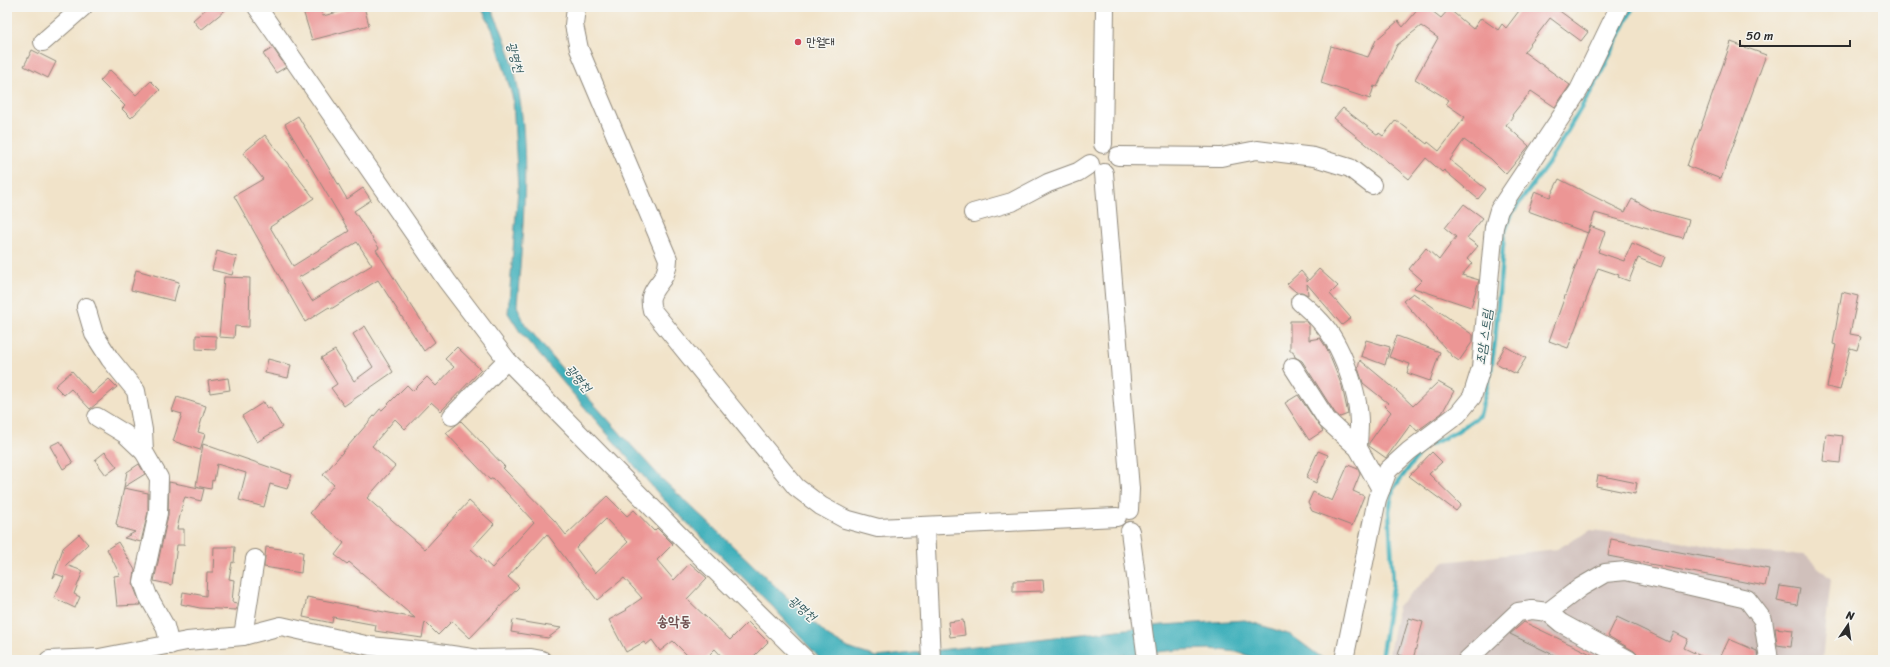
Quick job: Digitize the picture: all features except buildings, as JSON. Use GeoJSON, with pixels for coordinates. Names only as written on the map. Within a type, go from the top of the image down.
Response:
{"type":"FeatureCollection","features":[{"type":"Feature","properties":{"kind":"street"},"geometry":{"type":"LineString","coordinates":[[43,42],[83,7]]}},
{"type":"Feature","properties":{"kind":"street"},"geometry":{"type":"LineString","coordinates":[[257,7],[447,281],[507,360],[806,660]]}},
{"type":"Feature","properties":{"kind":"street"},"geometry":{"type":"LineString","coordinates":[[576,7],[574,25],[579,49],[668,259],[668,269],[664,278],[651,297],[652,310],[796,487],[821,506],[845,519],[878,528],[925,527],[1123,514],[1133,512],[1138,520],[1137,525],[1130,531],[1147,656]]}},
{"type":"Feature","properties":{"kind":"street"},"geometry":{"type":"LineString","coordinates":[[1103,144],[1105,7]]}},
{"type":"Feature","properties":{"kind":"street"},"geometry":{"type":"LineString","coordinates":[[1344,660],[1378,499],[1388,470],[1409,451],[1458,414],[1472,397],[1481,368],[1494,227],[1499,210],[1579,90],[1619,7]]}},
{"type":"Feature","properties":{"kind":"street"},"geometry":{"type":"LineString","coordinates":[[973,213],[1012,202],[1048,182],[1078,172],[1097,168],[1113,170],[1118,162],[1117,153],[1112,146],[1103,144],[1094,147],[1089,154],[1097,168],[1130,489],[1123,514]]}},
{"type":"Feature","properties":{"kind":"street"},"geometry":{"type":"LineString","coordinates":[[1118,156],[1221,157],[1257,150],[1314,157],[1350,168],[1372,185]]}},
{"type":"Feature","properties":{"kind":"street"},"geometry":{"type":"LineString","coordinates":[[1300,302],[1321,321],[1339,348],[1347,368],[1357,406],[1359,422],[1358,448]]}},
{"type":"Feature","properties":{"kind":"street"},"geometry":{"type":"LineString","coordinates":[[86,306],[94,334],[110,359],[136,391],[143,430],[144,452]]}},
{"type":"Feature","properties":{"kind":"street"},"geometry":{"type":"LineString","coordinates":[[452,416],[507,360]]}},
{"type":"Feature","properties":{"kind":"street"},"geometry":{"type":"LineString","coordinates":[[1293,367],[1327,420],[1358,448],[1381,489]]}},
{"type":"Feature","properties":{"kind":"street"},"geometry":{"type":"LineString","coordinates":[[97,417],[125,434],[144,452],[159,478],[158,513],[143,582],[148,596],[165,626],[170,645]]}},
{"type":"Feature","properties":{"kind":"street"},"geometry":{"type":"LineString","coordinates":[[925,527],[931,653]]}},
{"type":"Feature","properties":{"kind":"street"},"geometry":{"type":"LineString","coordinates":[[243,636],[255,559]]}},
{"type":"Feature","properties":{"kind":"street"},"geometry":{"type":"LineString","coordinates":[[1548,612],[1605,573],[1626,571],[1747,599],[1763,620],[1768,660]]}},
{"type":"Feature","properties":{"kind":"street"},"geometry":{"type":"LineString","coordinates":[[1467,660],[1518,612],[1532,610],[1548,612],[1561,623],[1630,660]]}},
{"type":"Feature","properties":{"kind":"street"},"geometry":{"type":"LineString","coordinates":[[49,660],[99,658],[188,641],[243,636],[281,626],[370,646],[479,659],[531,658],[542,660]]}},
{"type":"Feature","properties":{"kind":"shaded area"},"geometry":{"type":"Polygon","coordinates":[[[1591,530],[1675,540],[1725,551],[1805,555],[1831,579],[1822,660],[1388,660],[1398,606],[1444,562],[1557,549],[1591,530]]]}},
{"type":"Feature","properties":{"kind":"water"},"geometry":{"type":"Polygon","coordinates":[[[481,7],[490,7],[506,41],[516,77],[522,115],[524,154],[523,231],[517,306],[525,324],[563,370],[661,478],[828,636],[850,649],[877,657],[1163,625],[1245,620],[1291,635],[1325,660],[1262,660],[1236,652],[1211,649],[1178,650],[1068,660],[821,660],[774,608],[663,499],[520,332],[508,313],[518,189],[513,99],[493,31],[481,7]]]}},
{"type":"Feature","properties":{"kind":"waterway","name":"조암 스트림"},"geometry":{"type":"LineString","coordinates":[[1430,445],[1456,432],[1480,415],[1491,370],[1495,341],[1504,234],[1512,213],[1548,164],[1598,79],[1633,7]]}},
{"type":"Feature","properties":{"kind":"waterway","name":"조암 스트림"},"geometry":{"type":"LineString","coordinates":[[1381,660],[1393,582],[1389,511],[1393,489],[1422,450]]}},
{"type":"Feature","properties":{"kind":"place","name":"만월대"},"geometry":{"type":"Point","coordinates":[798,42]}},
{"type":"Feature","properties":{"kind":"district","name":"송악동"},"geometry":{"type":"Point","coordinates":[674,621]}},
{"type":"Feature","properties":{"kind":"water label","name":"광명천"},"geometry":{"type":"Point","coordinates":[516,57]}},
{"type":"Feature","properties":{"kind":"water label","name":"광명천"},"geometry":{"type":"Point","coordinates":[579,378]}},
{"type":"Feature","properties":{"kind":"water label","name":"광명천"},"geometry":{"type":"Point","coordinates":[803,608]}}]}
